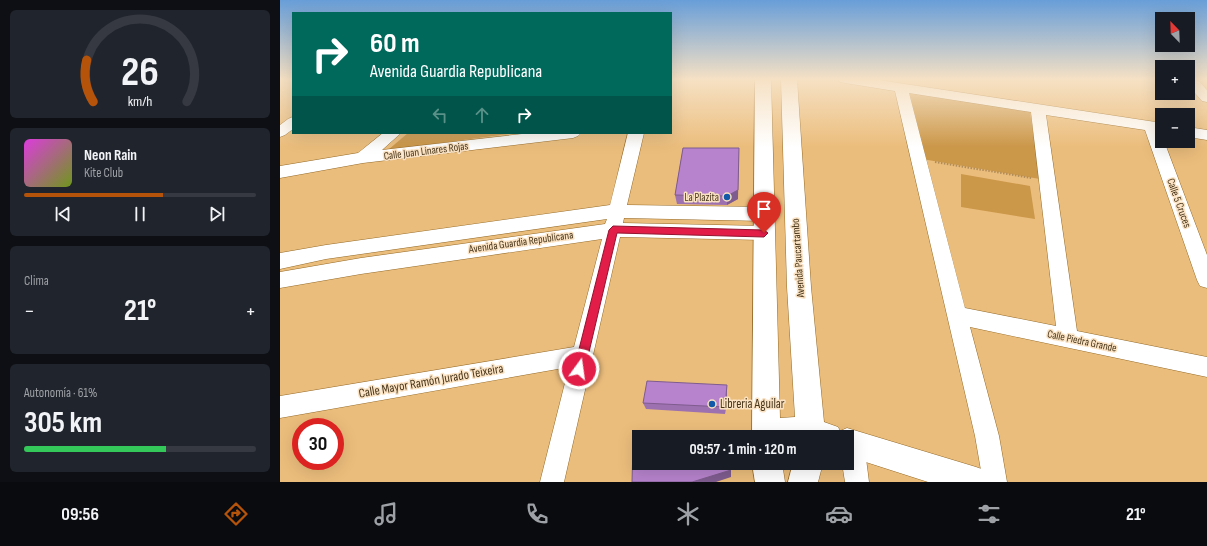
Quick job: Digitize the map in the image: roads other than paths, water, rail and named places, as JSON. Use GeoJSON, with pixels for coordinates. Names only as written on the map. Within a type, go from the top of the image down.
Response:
{"type":"FeatureCollection","features":[{"type":"Feature","properties":{"kind":"main road"},"geometry":{"type":"LineString","coordinates":[[763,101],[766,430]]}},
{"type":"Feature","properties":{"kind":"main road","name":"Avenida Paucartambo"},"geometry":{"type":"LineString","coordinates":[[789,101],[799,287],[828,430]]}},
{"type":"Feature","properties":{"kind":"main road"},"geometry":{"type":"LineString","coordinates":[[854,445],[976,482]]}},
{"type":"Feature","properties":{"kind":"main road"},"geometry":{"type":"LineString","coordinates":[[769,470],[770,482]]}},
{"type":"Feature","properties":{"kind":"main road"},"geometry":{"type":"LineString","coordinates":[[803,482],[806,470]]}},
{"type":"Feature","properties":{"kind":"street"},"geometry":{"type":"LineString","coordinates":[[904,101],[987,436],[995,482]]}},
{"type":"Feature","properties":{"kind":"street"},"geometry":{"type":"LineString","coordinates":[[989,101],[1155,127]]}},
{"type":"Feature","properties":{"kind":"street"},"geometry":{"type":"LineString","coordinates":[[1038,109],[1068,338]]}},
{"type":"Feature","properties":{"kind":"street"},"geometry":{"type":"LineString","coordinates":[[280,132],[292,123]]}},
{"type":"Feature","properties":{"kind":"street"},"geometry":{"type":"LineString","coordinates":[[1195,133],[1207,135]]}},
{"type":"Feature","properties":{"kind":"street"},"geometry":{"type":"LineString","coordinates":[[363,158],[392,134]]}},
{"type":"Feature","properties":{"kind":"street","name":"Calle Juan Linares Rojas"},"geometry":{"type":"LineString","coordinates":[[280,172],[363,158],[565,134]]}},
{"type":"Feature","properties":{"kind":"street"},"geometry":{"type":"LineString","coordinates":[[552,482],[636,134]]}},
{"type":"Feature","properties":{"kind":"street","name":"Calle 5 Cruces"},"geometry":{"type":"LineString","coordinates":[[1163,148],[1207,280]]}},
{"type":"Feature","properties":{"kind":"street","name":"Avenida Guardia Republicana"},"geometry":{"type":"LineString","coordinates":[[280,261],[326,252],[561,218],[764,224]]}},
{"type":"Feature","properties":{"kind":"street","name":"Avenida Guardia Republicana"},"geometry":{"type":"LineString","coordinates":[[280,280],[615,220]]}},
{"type":"Feature","properties":{"kind":"street","name":"Calle Piedra Grande"},"geometry":{"type":"LineString","coordinates":[[957,315],[1207,367]]}},
{"type":"Feature","properties":{"kind":"street","name":"Calle Mayor Ramón Jurado Teixeira"},"geometry":{"type":"LineString","coordinates":[[280,407],[582,355]]}},
{"type":"Feature","properties":{"kind":"street","name":"Avenida Paucartambo"},"geometry":{"type":"LineString","coordinates":[[850,470],[857,482]]}},
{"type":"Feature","properties":{"kind":"place","name":"La Plazita"},"geometry":{"type":"Point","coordinates":[727,197]}},
{"type":"Feature","properties":{"kind":"place","name":"Libreria Aguilar"},"geometry":{"type":"Point","coordinates":[712,404]}}]}
